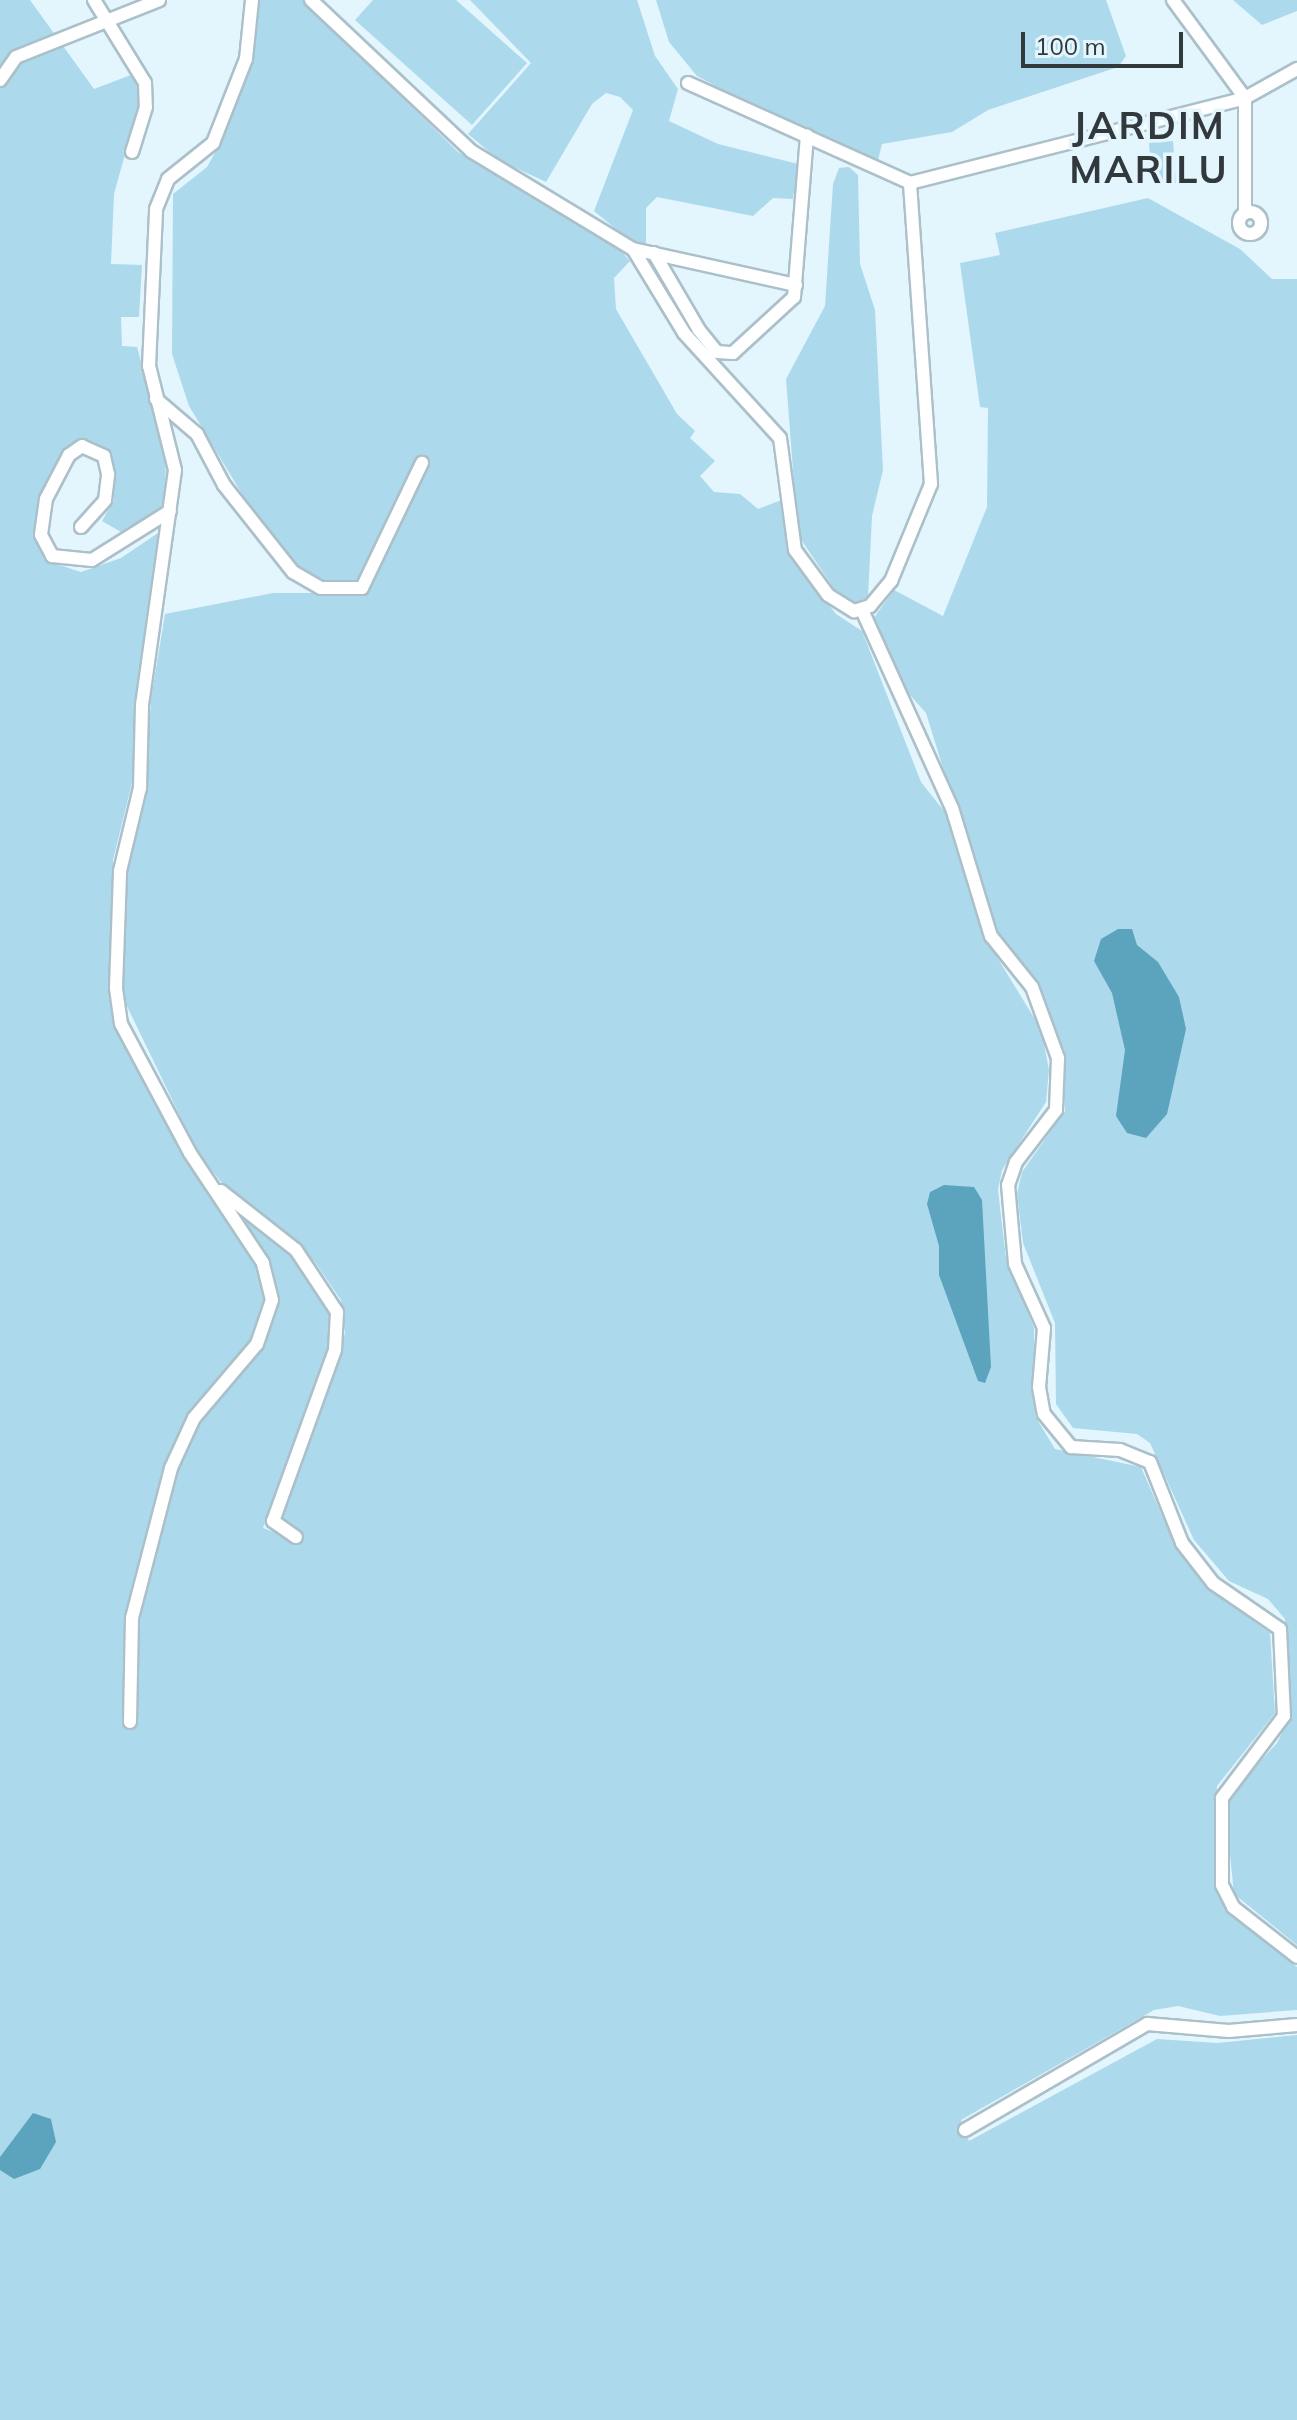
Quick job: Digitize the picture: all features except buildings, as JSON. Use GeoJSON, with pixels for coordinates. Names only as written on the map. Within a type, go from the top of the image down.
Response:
{"type":"FeatureCollection","features":[{"type":"Feature","properties":{"kind":"street"},"geometry":{"type":"LineString","coordinates":[[94,0],[110,20],[145,83],[146,107],[132,152]]}},
{"type":"Feature","properties":{"kind":"street"},"geometry":{"type":"LineString","coordinates":[[0,80],[16,57],[159,0]]}},
{"type":"Feature","properties":{"kind":"street"},"geometry":{"type":"LineString","coordinates":[[130,1722],[132,1618],[171,1468],[194,1418],[257,1344],[270,1311],[263,1263],[235,1227],[218,1189],[190,1153],[118,1012],[120,871],[133,820],[175,459],[156,399],[149,352],[156,217],[168,179],[213,143],[246,59],[252,0]]}},
{"type":"Feature","properties":{"kind":"street"},"geometry":{"type":"LineString","coordinates":[[311,0],[471,151],[633,249],[796,285]]}},
{"type":"Feature","properties":{"kind":"street"},"geometry":{"type":"LineString","coordinates":[[1173,0],[1245,98],[1245,213]]}},
{"type":"Feature","properties":{"kind":"street"},"geometry":{"type":"LineString","coordinates":[[688,83],[910,183],[1245,98],[1297,69]]}},
{"type":"Feature","properties":{"kind":"street"},"geometry":{"type":"LineString","coordinates":[[654,253],[683,310],[722,355],[784,311],[796,285],[807,136]]}},
{"type":"Feature","properties":{"kind":"street"},"geometry":{"type":"LineString","coordinates":[[862,610],[885,590],[901,562],[932,472],[910,183]]}},
{"type":"Feature","properties":{"kind":"street"},"geometry":{"type":"LineString","coordinates":[[633,249],[684,333],[780,438],[792,541],[801,558],[837,604],[862,610]]}},
{"type":"Feature","properties":{"kind":"street"},"geometry":{"type":"LineString","coordinates":[[156,399],[197,434],[224,485],[293,572],[321,588],[362,588],[422,463]]}},
{"type":"Feature","properties":{"kind":"street"},"geometry":{"type":"LineString","coordinates":[[81,527],[100,509],[108,474],[104,456],[82,446],[69,455],[46,499],[41,535],[52,556],[92,560],[170,511]]}},
{"type":"Feature","properties":{"kind":"street"},"geometry":{"type":"LineString","coordinates":[[862,610],[952,808],[991,936],[1039,1000],[1058,1064],[1056,1110],[1016,1162],[1008,1185],[1015,1264],[1044,1328],[1041,1404],[1060,1440],[1071,1447],[1120,1450],[1150,1462],[1182,1543],[1213,1583],[1280,1629],[1284,1716],[1222,1798],[1222,1885],[1233,1907],[1297,1957]]}},
{"type":"Feature","properties":{"kind":"street"},"geometry":{"type":"LineString","coordinates":[[218,1189],[296,1250],[337,1312],[335,1350],[273,1521],[296,1537]]}},
{"type":"Feature","properties":{"kind":"street"},"geometry":{"type":"LineString","coordinates":[[965,2130],[1147,2024],[1229,2031],[1297,2025]]}},
{"type":"Feature","properties":{"kind":"shaded area"},"geometry":{"type":"Polygon","coordinates":[[[0,0],[30,0],[94,89],[136,73],[142,93],[114,194],[111,264],[142,265],[139,317],[121,317],[122,346],[137,347],[165,448],[166,491],[160,511],[121,532],[102,521],[114,500],[114,469],[103,446],[81,443],[53,473],[37,537],[44,560],[81,572],[121,558],[158,533],[132,783],[113,860],[114,1019],[163,1118],[254,1259],[266,1295],[256,1334],[200,1398],[163,1483],[124,1635],[126,1726],[137,1726],[139,1625],[173,1475],[194,1426],[257,1351],[275,1313],[269,1263],[232,1206],[296,1259],[333,1314],[332,1339],[263,1528],[297,1541],[277,1526],[345,1333],[341,1300],[314,1261],[221,1182],[197,1151],[123,998],[126,874],[146,780],[151,699],[165,614],[273,593],[324,593],[326,583],[296,571],[248,504],[189,406],[172,354],[173,194],[207,167],[217,149],[253,59],[259,0],[303,0],[458,152],[613,242],[630,261],[614,278],[616,309],[677,414],[695,431],[690,438],[715,461],[700,476],[714,492],[740,494],[758,509],[784,499],[789,556],[836,614],[862,631],[921,782],[948,816],[984,936],[1041,1029],[1049,1070],[1046,1102],[1002,1170],[998,1190],[1006,1259],[1034,1328],[1035,1416],[1055,1449],[1141,1467],[1173,1541],[1207,1588],[1270,1633],[1275,1713],[1217,1786],[1215,1870],[1229,1912],[1297,1967],[1297,2010],[1220,2016],[1178,2006],[1154,2010],[961,2120],[969,2141],[1157,2039],[1217,2043],[1297,2035],[1297,2420],[0,2420],[0,0]]]}},
{"type":"Feature","properties":{"kind":"shaded area"},"geometry":{"type":"Polygon","coordinates":[[[373,0],[456,0],[527,63],[472,125],[355,20],[373,0]]]}},
{"type":"Feature","properties":{"kind":"shaded area"},"geometry":{"type":"Polygon","coordinates":[[[470,0],[637,0],[655,56],[678,89],[669,121],[718,144],[798,164],[793,199],[773,198],[753,216],[657,197],[646,208],[646,243],[639,248],[594,211],[633,110],[620,97],[606,93],[592,104],[546,182],[499,160],[468,134],[531,63],[470,0]]]}},
{"type":"Feature","properties":{"kind":"shaded area"},"geometry":{"type":"Polygon","coordinates":[[[656,0],[1106,0],[1126,56],[1118,67],[988,110],[952,132],[882,144],[878,160],[769,115],[697,76],[669,42],[656,0]]]}},
{"type":"Feature","properties":{"kind":"shaded area"},"geometry":{"type":"Polygon","coordinates":[[[1233,0],[1297,0],[1297,11],[1262,25],[1233,0]]]}},
{"type":"Feature","properties":{"kind":"shaded area"},"geometry":{"type":"Polygon","coordinates":[[[1173,141],[1176,183],[1152,185],[1149,143],[1173,141]]]}},
{"type":"Feature","properties":{"kind":"shaded area"},"geometry":{"type":"Polygon","coordinates":[[[849,167],[858,175],[860,264],[875,310],[883,470],[872,516],[868,597],[854,604],[841,599],[798,535],[786,379],[825,306],[833,184],[839,168],[849,167]]]}},
{"type":"Feature","properties":{"kind":"shaded area"},"geometry":{"type":"Polygon","coordinates":[[[1148,198],[1240,249],[1272,279],[1297,279],[1297,1945],[1234,1894],[1226,1814],[1231,1794],[1277,1743],[1290,1717],[1285,1619],[1268,1599],[1229,1581],[1194,1540],[1150,1443],[1137,1434],[1073,1428],[1056,1404],[1055,1323],[1023,1243],[1017,1194],[1022,1172],[1065,1111],[1065,1052],[1037,984],[991,923],[926,713],[902,686],[870,623],[894,590],[943,616],[987,507],[988,408],[980,407],[960,263],[1000,255],[995,233],[1148,198]]]}},
{"type":"Feature","properties":{"kind":"shaded area"},"geometry":{"type":"Polygon","coordinates":[[[1118,929],[1132,929],[1137,945],[1158,962],[1179,997],[1186,1029],[1167,1114],[1146,1138],[1127,1133],[1116,1116],[1125,1050],[1112,993],[1094,961],[1101,939],[1118,929]]]}},
{"type":"Feature","properties":{"kind":"shaded area"},"geometry":{"type":"Polygon","coordinates":[[[944,1185],[974,1187],[982,1200],[991,1367],[985,1383],[978,1381],[939,1275],[939,1246],[927,1204],[930,1192],[944,1185]]]}},
{"type":"Feature","properties":{"kind":"shaded area"},"geometry":{"type":"Polygon","coordinates":[[[33,2113],[51,2119],[56,2142],[40,2169],[14,2179],[0,2170],[0,2157],[33,2113]]]}},
{"type":"Feature","properties":{"kind":"district","name":"JARDIM MARILU"},"geometry":{"type":"Point","coordinates":[1149,148]}}]}
